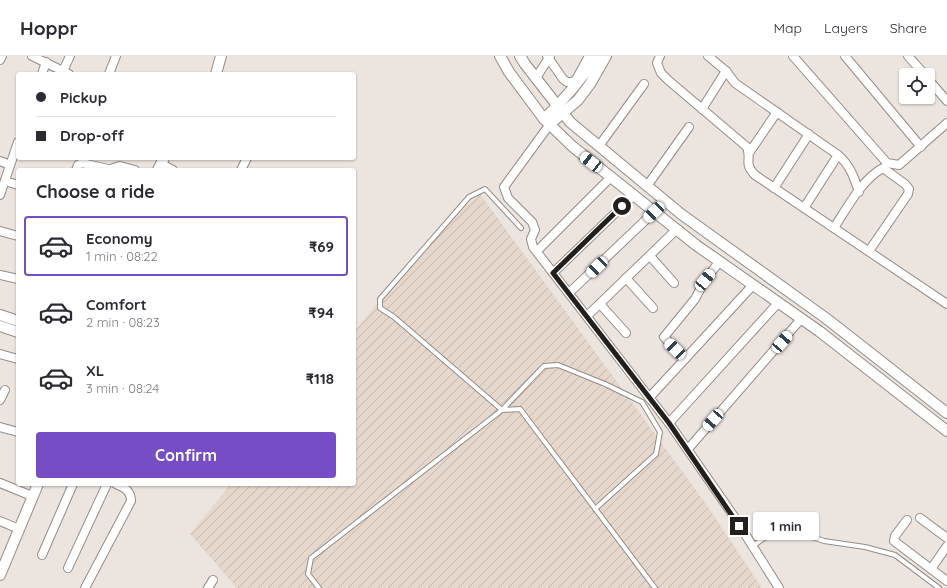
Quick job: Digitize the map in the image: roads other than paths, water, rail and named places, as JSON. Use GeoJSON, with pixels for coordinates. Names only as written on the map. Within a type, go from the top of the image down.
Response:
{"type":"FeatureCollection","features":[{"type":"Feature","properties":{"kind":"street"},"geometry":{"type":"LineString","coordinates":[[0,60],[2,56]]}},
{"type":"Feature","properties":{"kind":"street"},"geometry":{"type":"LineString","coordinates":[[32,56],[66,72],[70,56]]}},
{"type":"Feature","properties":{"kind":"street"},"geometry":{"type":"LineString","coordinates":[[110,72],[116,56]]}},
{"type":"Feature","properties":{"kind":"street"},"geometry":{"type":"LineString","coordinates":[[217,72],[221,56]]}},
{"type":"Feature","properties":{"kind":"street"},"geometry":{"type":"LineString","coordinates":[[500,56],[547,122],[572,146],[677,230],[801,319],[947,431]]}},
{"type":"Feature","properties":{"kind":"street"},"geometry":{"type":"LineString","coordinates":[[520,56],[570,122],[598,146],[680,214],[827,319],[947,413]]}},
{"type":"Feature","properties":{"kind":"street"},"geometry":{"type":"LineString","coordinates":[[536,78],[549,57],[563,79],[567,82],[573,82],[577,78],[589,56]]}},
{"type":"Feature","properties":{"kind":"street"},"geometry":{"type":"LineString","coordinates":[[597,56],[560,109],[547,122],[504,187],[508,198],[532,222],[536,230],[531,239],[533,247],[688,449],[753,546],[779,588]]}},
{"type":"Feature","properties":{"kind":"street"},"geometry":{"type":"LineString","coordinates":[[560,109],[578,100],[590,84],[606,56]]}},
{"type":"Feature","properties":{"kind":"street"},"geometry":{"type":"LineString","coordinates":[[660,56],[657,62],[661,72],[668,80],[747,147],[749,153]]}},
{"type":"Feature","properties":{"kind":"street"},"geometry":{"type":"LineString","coordinates":[[708,56],[726,71],[735,83],[845,160],[852,172],[859,192]]}},
{"type":"Feature","properties":{"kind":"street"},"geometry":{"type":"LineString","coordinates":[[793,56],[885,165],[909,189],[908,194],[869,251]]}},
{"type":"Feature","properties":{"kind":"street"},"geometry":{"type":"LineString","coordinates":[[846,56],[921,147]]}},
{"type":"Feature","properties":{"kind":"street"},"geometry":{"type":"LineString","coordinates":[[908,56],[919,68]]}},
{"type":"Feature","properties":{"kind":"street"},"geometry":{"type":"LineString","coordinates":[[43,72],[46,62]]}},
{"type":"Feature","properties":{"kind":"street"},"geometry":{"type":"LineString","coordinates":[[702,109],[726,71]]}},
{"type":"Feature","properties":{"kind":"street"},"geometry":{"type":"LineString","coordinates":[[598,146],[644,84]]}},
{"type":"Feature","properties":{"kind":"street"},"geometry":{"type":"LineString","coordinates":[[935,87],[947,101]]}},
{"type":"Feature","properties":{"kind":"street"},"geometry":{"type":"LineString","coordinates":[[777,112],[749,153],[747,163],[755,175],[947,304]]}},
{"type":"Feature","properties":{"kind":"street"},"geometry":{"type":"LineString","coordinates":[[834,228],[866,181],[885,165],[899,165],[947,123]]}},
{"type":"Feature","properties":{"kind":"street"},"geometry":{"type":"LineString","coordinates":[[647,186],[689,127]]}},
{"type":"Feature","properties":{"kind":"street"},"geometry":{"type":"LineString","coordinates":[[774,188],[809,134]]}},
{"type":"Feature","properties":{"kind":"street"},"geometry":{"type":"LineString","coordinates":[[0,195],[16,148]]}},
{"type":"Feature","properties":{"kind":"street"},"geometry":{"type":"LineString","coordinates":[[804,208],[838,155]]}},
{"type":"Feature","properties":{"kind":"street"},"geometry":{"type":"LineString","coordinates":[[0,161],[10,165]]}},
{"type":"Feature","properties":{"kind":"street"},"geometry":{"type":"LineString","coordinates":[[77,168],[78,165],[82,163],[103,168]]}},
{"type":"Feature","properties":{"kind":"street"},"geometry":{"type":"LineString","coordinates":[[114,168],[115,166],[128,168]]}},
{"type":"Feature","properties":{"kind":"street"},"geometry":{"type":"LineString","coordinates":[[537,252],[611,177]]}},
{"type":"Feature","properties":{"kind":"street"},"geometry":{"type":"LineString","coordinates":[[5,181],[16,184]]}},
{"type":"Feature","properties":{"kind":"street"},"geometry":{"type":"LineString","coordinates":[[553,273],[634,195]]}},
{"type":"Feature","properties":{"kind":"street"},"geometry":{"type":"LineString","coordinates":[[569,293],[654,212]]}},
{"type":"Feature","properties":{"kind":"street"},"geometry":{"type":"LineString","coordinates":[[587,316],[677,230]]}},
{"type":"Feature","properties":{"kind":"street"},"geometry":{"type":"LineString","coordinates":[[0,231],[16,235]]}},
{"type":"Feature","properties":{"kind":"street"},"geometry":{"type":"LineString","coordinates":[[650,256],[674,283]]}},
{"type":"Feature","properties":{"kind":"street"},"geometry":{"type":"LineString","coordinates":[[685,359],[664,336],[694,299],[705,280],[720,261]]}},
{"type":"Feature","properties":{"kind":"street"},"geometry":{"type":"LineString","coordinates":[[0,275],[16,279]]}},
{"type":"Feature","properties":{"kind":"street"},"geometry":{"type":"LineString","coordinates":[[626,278],[653,308]]}},
{"type":"Feature","properties":{"kind":"street"},"geometry":{"type":"LineString","coordinates":[[649,398],[753,285]]}},
{"type":"Feature","properties":{"kind":"street"},"geometry":{"type":"LineString","coordinates":[[669,423],[778,303]]}},
{"type":"Feature","properties":{"kind":"street"},"geometry":{"type":"LineString","coordinates":[[600,304],[626,333]]}},
{"type":"Feature","properties":{"kind":"street"},"geometry":{"type":"LineString","coordinates":[[0,315],[16,320]]}},
{"type":"Feature","properties":{"kind":"street"},"geometry":{"type":"LineString","coordinates":[[688,449],[801,319]]}},
{"type":"Feature","properties":{"kind":"street"},"geometry":{"type":"LineString","coordinates":[[0,326],[16,331]]}},
{"type":"Feature","properties":{"kind":"street"},"geometry":{"type":"LineString","coordinates":[[0,354],[16,358]]}},
{"type":"Feature","properties":{"kind":"street"},"geometry":{"type":"LineString","coordinates":[[0,400],[6,390]]}},
{"type":"Feature","properties":{"kind":"street"},"geometry":{"type":"LineString","coordinates":[[0,427],[16,431]]}},
{"type":"Feature","properties":{"kind":"street"},"geometry":{"type":"LineString","coordinates":[[0,483],[32,496]]}},
{"type":"Feature","properties":{"kind":"street"},"geometry":{"type":"LineString","coordinates":[[1,568],[37,486]]}},
{"type":"Feature","properties":{"kind":"street"},"geometry":{"type":"LineString","coordinates":[[42,554],[72,486]]}},
{"type":"Feature","properties":{"kind":"street"},"geometry":{"type":"LineString","coordinates":[[68,568],[106,486]]}},
{"type":"Feature","properties":{"kind":"street"},"geometry":{"type":"LineString","coordinates":[[85,588],[131,501],[129,487]]}},
{"type":"Feature","properties":{"kind":"street"},"geometry":{"type":"LineString","coordinates":[[920,518],[947,538]]}},
{"type":"Feature","properties":{"kind":"street"},"geometry":{"type":"LineString","coordinates":[[907,520],[895,536],[894,541],[947,581]]}},
{"type":"Feature","properties":{"kind":"street"},"geometry":{"type":"LineString","coordinates":[[0,521],[19,529]]}},
{"type":"Feature","properties":{"kind":"street"},"geometry":{"type":"LineString","coordinates":[[931,569],[947,546]]}},
{"type":"Feature","properties":{"kind":"street"},"geometry":{"type":"LineString","coordinates":[[208,588],[213,580]]}},
{"type":"Feature","properties":{"kind":"lane"},"geometry":{"type":"LineString","coordinates":[[521,228],[484,189],[469,197],[380,299],[380,308],[394,317],[502,410],[520,409],[654,588]]}},
{"type":"Feature","properties":{"kind":"lane"},"geometry":{"type":"LineString","coordinates":[[319,588],[308,574],[311,558],[502,410],[544,366],[558,365],[606,384],[642,402],[660,432],[656,454],[595,509]]}},
{"type":"Feature","properties":{"kind":"lane"},"geometry":{"type":"LineString","coordinates":[[753,546],[774,531],[789,529],[824,541],[865,547],[895,555],[939,588]]}}]}
